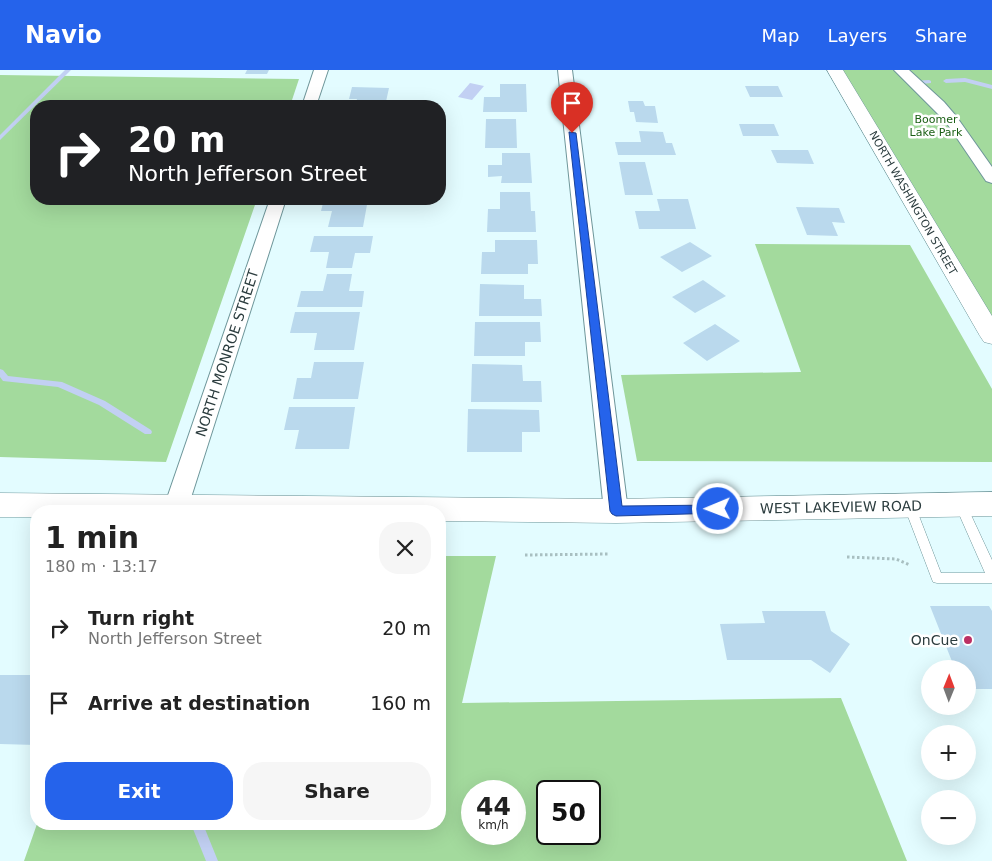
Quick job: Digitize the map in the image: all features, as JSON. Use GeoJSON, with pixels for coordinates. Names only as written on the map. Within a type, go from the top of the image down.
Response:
{"type":"FeatureCollection","features":[{"type":"Feature","properties":{"kind":"main road","name":"NORTH WASHINGTON STREET"},"geometry":{"type":"LineString","coordinates":[[835,70],[992,336]]}},
{"type":"Feature","properties":{"kind":"main road","name":"WEST LAKEVIEW ROAD"},"geometry":{"type":"LineString","coordinates":[[446,509],[616,511],[992,504]]}},
{"type":"Feature","properties":{"kind":"main road","name":"WEST LAKEVIEW ROAD"},"geometry":{"type":"LineString","coordinates":[[0,505],[30,505]]}},
{"type":"Feature","properties":{"kind":"street"},"geometry":{"type":"LineString","coordinates":[[311,100],[320,70]]}},
{"type":"Feature","properties":{"kind":"street"},"geometry":{"type":"LineString","coordinates":[[565,70],[616,511]]}},
{"type":"Feature","properties":{"kind":"street"},"geometry":{"type":"LineString","coordinates":[[901,70],[951,118],[992,178]]}},
{"type":"Feature","properties":{"kind":"street","name":"NORTH MONROE STREET"},"geometry":{"type":"LineString","coordinates":[[177,505],[276,205]]}},
{"type":"Feature","properties":{"kind":"lane"},"geometry":{"type":"LineString","coordinates":[[961,505],[992,574]]}},
{"type":"Feature","properties":{"kind":"lane"},"geometry":{"type":"LineString","coordinates":[[910,506],[937,578],[992,578]]}},
{"type":"Feature","properties":{"kind":"path"},"geometry":{"type":"LineString","coordinates":[[525,554],[610,554]]}},
{"type":"Feature","properties":{"kind":"path"},"geometry":{"type":"LineString","coordinates":[[847,558],[896,559],[937,578]]}},
{"type":"Feature","properties":{"kind":"green space","name":"Boomer Lake Park"},"geometry":{"type":"Polygon","coordinates":[[[838,70],[992,70],[992,328],[838,70]]]}},
{"type":"Feature","properties":{"kind":"green space"},"geometry":{"type":"Polygon","coordinates":[[[0,75],[299,79],[292,100],[30,100],[30,205],[255,205],[166,462],[0,457],[0,75]]]}},
{"type":"Feature","properties":{"kind":"green space"},"geometry":{"type":"Polygon","coordinates":[[[755,244],[910,245],[992,389],[992,462],[637,461],[621,375],[801,372],[755,244]]]}},
{"type":"Feature","properties":{"kind":"green space"},"geometry":{"type":"Polygon","coordinates":[[[446,556],[496,556],[462,703],[841,698],[907,861],[24,861],[35,830],[446,830],[446,556]]]}},
{"type":"Feature","properties":{"kind":"water"},"geometry":{"type":"Polygon","coordinates":[[[470,83],[484,86],[472,100],[458,97],[470,83]]]}},
{"type":"Feature","properties":{"kind":"building"},"geometry":{"type":"Polygon","coordinates":[[[247,70],[269,70],[267,74],[245,74],[247,70]]]}},
{"type":"Feature","properties":{"kind":"building"},"geometry":{"type":"Polygon","coordinates":[[[500,84],[526,84],[527,112],[483,112],[484,97],[500,97],[500,84]]]}},
{"type":"Feature","properties":{"kind":"building"},"geometry":{"type":"Polygon","coordinates":[[[745,86],[778,86],[783,97],[750,97],[745,86]]]}},
{"type":"Feature","properties":{"kind":"building"},"geometry":{"type":"Polygon","coordinates":[[[352,87],[389,88],[386,100],[349,99],[352,87]]]}},
{"type":"Feature","properties":{"kind":"building"},"geometry":{"type":"Polygon","coordinates":[[[628,101],[643,101],[645,106],[655,106],[658,123],[636,122],[634,112],[630,112],[628,101]]]}},
{"type":"Feature","properties":{"kind":"building"},"geometry":{"type":"Polygon","coordinates":[[[486,119],[516,119],[517,148],[485,148],[486,119]]]}},
{"type":"Feature","properties":{"kind":"building"},"geometry":{"type":"Polygon","coordinates":[[[739,124],[774,124],[779,136],[743,136],[739,124]]]}},
{"type":"Feature","properties":{"kind":"building"},"geometry":{"type":"Polygon","coordinates":[[[639,131],[663,132],[666,143],[672,143],[676,155],[618,155],[615,142],[641,142],[639,131]]]}},
{"type":"Feature","properties":{"kind":"building"},"geometry":{"type":"Polygon","coordinates":[[[771,150],[808,150],[814,164],[777,163],[771,150]]]}},
{"type":"Feature","properties":{"kind":"building"},"geometry":{"type":"Polygon","coordinates":[[[502,153],[530,153],[532,183],[501,183],[502,176],[488,177],[488,165],[502,165],[502,153]]]}},
{"type":"Feature","properties":{"kind":"building"},"geometry":{"type":"Polygon","coordinates":[[[619,162],[645,162],[653,195],[625,195],[619,162]]]}},
{"type":"Feature","properties":{"kind":"building"},"geometry":{"type":"Polygon","coordinates":[[[500,192],[530,192],[531,211],[535,211],[536,232],[487,232],[488,209],[500,209],[500,192]]]}},
{"type":"Feature","properties":{"kind":"building"},"geometry":{"type":"Polygon","coordinates":[[[657,199],[688,199],[696,229],[639,229],[635,211],[660,211],[657,199]]]}},
{"type":"Feature","properties":{"kind":"building"},"geometry":{"type":"Polygon","coordinates":[[[322,205],[367,205],[363,227],[328,227],[332,211],[321,211],[322,205]]]}},
{"type":"Feature","properties":{"kind":"building"},"geometry":{"type":"Polygon","coordinates":[[[796,207],[839,208],[845,223],[832,222],[838,236],[807,235],[796,207]]]}},
{"type":"Feature","properties":{"kind":"building"},"geometry":{"type":"Polygon","coordinates":[[[314,236],[373,236],[370,253],[355,253],[352,268],[326,268],[329,252],[310,252],[314,236]]]}},
{"type":"Feature","properties":{"kind":"building"},"geometry":{"type":"Polygon","coordinates":[[[495,240],[537,240],[538,264],[528,264],[528,274],[481,274],[482,252],[495,252],[495,240]]]}},
{"type":"Feature","properties":{"kind":"building"},"geometry":{"type":"Polygon","coordinates":[[[690,242],[712,256],[682,272],[660,257],[690,242]]]}},
{"type":"Feature","properties":{"kind":"building"},"geometry":{"type":"Polygon","coordinates":[[[327,274],[352,274],[349,291],[364,291],[362,307],[297,307],[301,291],[323,291],[327,274]]]}},
{"type":"Feature","properties":{"kind":"building"},"geometry":{"type":"Polygon","coordinates":[[[703,280],[726,296],[695,313],[672,297],[703,280]]]}},
{"type":"Feature","properties":{"kind":"building"},"geometry":{"type":"Polygon","coordinates":[[[480,284],[524,285],[524,299],[541,299],[542,316],[479,316],[480,284]]]}},
{"type":"Feature","properties":{"kind":"building"},"geometry":{"type":"Polygon","coordinates":[[[295,312],[360,312],[354,350],[314,350],[317,333],[290,333],[295,312]]]}},
{"type":"Feature","properties":{"kind":"building"},"geometry":{"type":"Polygon","coordinates":[[[475,322],[540,322],[541,342],[525,342],[525,356],[474,356],[475,322]]]}},
{"type":"Feature","properties":{"kind":"building"},"geometry":{"type":"Polygon","coordinates":[[[715,324],[740,341],[707,361],[683,343],[715,324]]]}},
{"type":"Feature","properties":{"kind":"building"},"geometry":{"type":"Polygon","coordinates":[[[314,362],[364,362],[358,399],[293,399],[297,378],[311,378],[314,362]]]}},
{"type":"Feature","properties":{"kind":"building"},"geometry":{"type":"Polygon","coordinates":[[[472,364],[522,365],[523,381],[541,381],[542,402],[471,402],[472,364]]]}},
{"type":"Feature","properties":{"kind":"building"},"geometry":{"type":"Polygon","coordinates":[[[289,407],[355,407],[349,449],[295,449],[299,430],[284,430],[289,407]]]}},
{"type":"Feature","properties":{"kind":"building"},"geometry":{"type":"Polygon","coordinates":[[[468,409],[539,410],[540,432],[522,432],[522,452],[467,452],[468,409]]]}},
{"type":"Feature","properties":{"kind":"building","name":"OnCue"},"geometry":{"type":"Polygon","coordinates":[[[930,606],[989,606],[992,611],[992,689],[976,689],[976,660],[951,660],[930,606]]]}},
{"type":"Feature","properties":{"kind":"building"},"geometry":{"type":"Polygon","coordinates":[[[762,611],[825,611],[831,631],[850,644],[830,673],[811,660],[727,660],[720,624],[765,623],[762,611]]]}},
{"type":"Feature","properties":{"kind":"building"},"geometry":{"type":"Polygon","coordinates":[[[0,675],[30,675],[30,745],[0,744],[0,675]]]}},
{"type":"Feature","properties":{"kind":"waterway"},"geometry":{"type":"LineString","coordinates":[[38,100],[68,70]]}},
{"type":"Feature","properties":{"kind":"waterway"},"geometry":{"type":"LineString","coordinates":[[946,81],[965,80],[992,87]]}},
{"type":"Feature","properties":{"kind":"waterway"},"geometry":{"type":"LineString","coordinates":[[913,83],[929,82]]}},
{"type":"Feature","properties":{"kind":"waterway"},"geometry":{"type":"LineString","coordinates":[[0,138],[30,108]]}},
{"type":"Feature","properties":{"kind":"waterway"},"geometry":{"type":"LineString","coordinates":[[0,372],[6,379],[59,384],[102,403],[148,432]]}},
{"type":"Feature","properties":{"kind":"waterway"},"geometry":{"type":"LineString","coordinates":[[199,830],[212,861]]}},
{"type":"Feature","properties":{"kind":"place","name":"OnCue"},"geometry":{"type":"Point","coordinates":[968,640]}},
{"type":"Feature","properties":{"kind":"route"},"geometry":{"type":"LineString","coordinates":[[572,133],[616,511],[718,509]]}}]}
